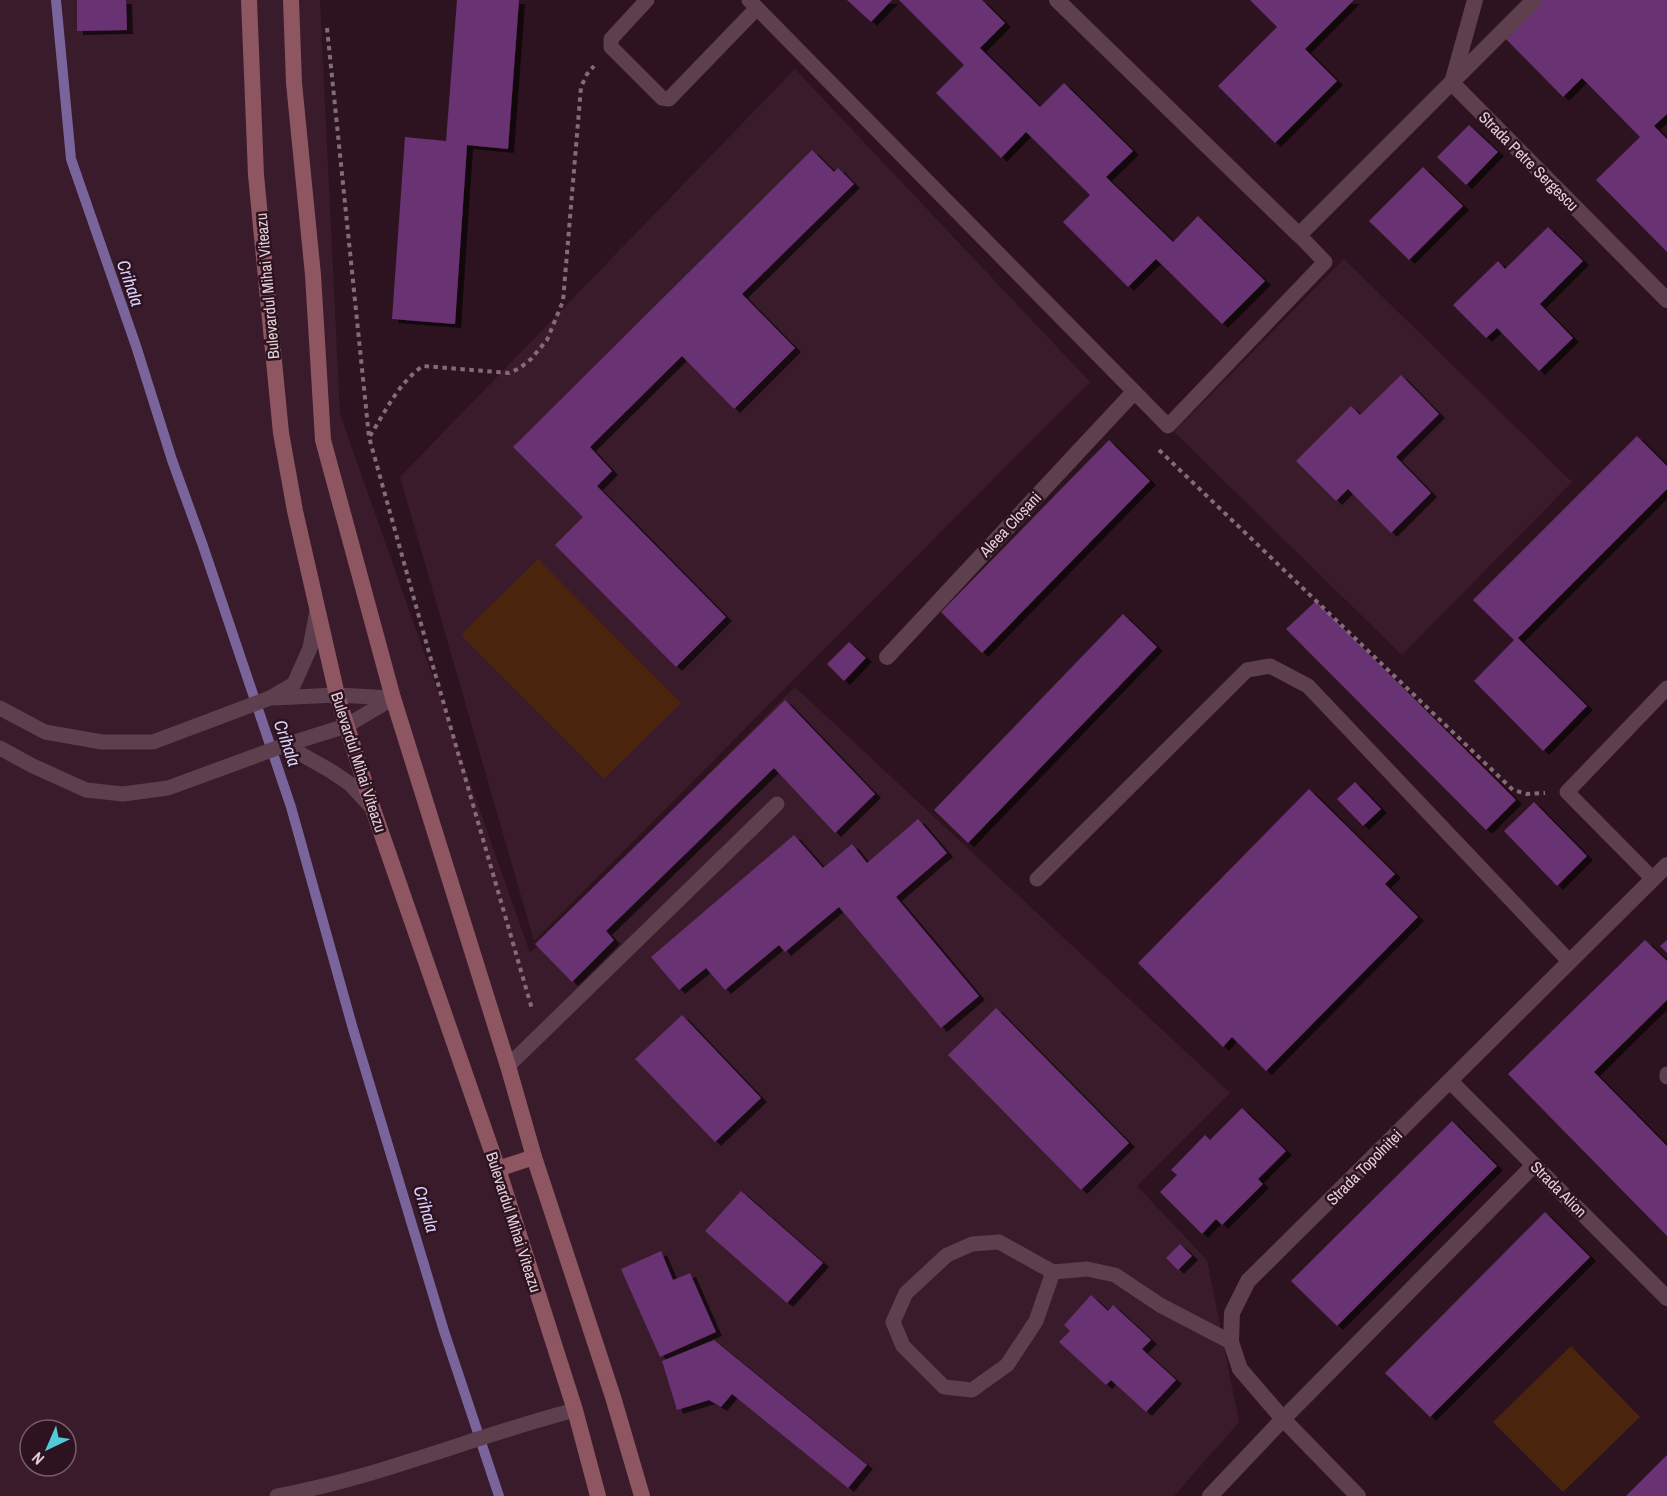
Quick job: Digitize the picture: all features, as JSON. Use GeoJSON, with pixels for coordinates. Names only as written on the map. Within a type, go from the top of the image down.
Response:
{"type":"FeatureCollection","features":[{"type":"Feature","properties":{"kind":"main road","name":"Bulevardul Mihai Viteazu"},"geometry":{"type":"LineString","coordinates":[[249,0],[256,175],[281,433],[295,510],[337,695],[373,809],[498,1170],[575,1410],[598,1496]]}},
{"type":"Feature","properties":{"kind":"main road"},"geometry":{"type":"LineString","coordinates":[[291,0],[294,83],[313,275],[323,440],[393,698],[508,1066],[534,1157],[613,1397],[642,1496]]}},
{"type":"Feature","properties":{"kind":"main road"},"geometry":{"type":"LineString","coordinates":[[498,1170],[534,1157]]}},
{"type":"Feature","properties":{"kind":"street"},"geometry":{"type":"LineString","coordinates":[[1057,0],[1299,235],[1534,0]]}},
{"type":"Feature","properties":{"kind":"street"},"geometry":{"type":"LineString","coordinates":[[1452,83],[1475,0]]}},
{"type":"Feature","properties":{"kind":"street","name":"Strada Petre Sergescu"},"geometry":{"type":"LineString","coordinates":[[1452,83],[1667,300]]}},
{"type":"Feature","properties":{"kind":"street","name":"Aleea Cloșani"},"geometry":{"type":"LineString","coordinates":[[887,657],[1134,392]]}},
{"type":"Feature","properties":{"kind":"street","name":"Strada Topolniței"},"geometry":{"type":"LineString","coordinates":[[1358,1496],[1283,1419],[1240,1369],[1231,1342],[1232,1313],[1248,1281],[1667,865]]}},
{"type":"Feature","properties":{"kind":"street","name":"Strada Alion"},"geometry":{"type":"LineString","coordinates":[[1450,1081],[1667,1298]]}},
{"type":"Feature","properties":{"kind":"street"},"geometry":{"type":"LineString","coordinates":[[1210,1496],[1534,1165]]}},
{"type":"Feature","properties":{"kind":"lane"},"geometry":{"type":"LineString","coordinates":[[647,0],[610,39],[611,47],[662,98],[669,99],[753,4],[1168,426],[1325,262],[1299,235]]}},
{"type":"Feature","properties":{"kind":"lane"},"geometry":{"type":"LineString","coordinates":[[0,708],[45,732],[102,742],[153,742],[270,698],[294,684],[310,648],[318,608]]}},
{"type":"Feature","properties":{"kind":"lane"},"geometry":{"type":"LineString","coordinates":[[1037,879],[1247,670],[1270,666],[1308,686],[1569,962]]}},
{"type":"Feature","properties":{"kind":"lane"},"geometry":{"type":"LineString","coordinates":[[1653,879],[1567,792],[1667,688]]}},
{"type":"Feature","properties":{"kind":"lane"},"geometry":{"type":"LineString","coordinates":[[270,698],[337,695],[393,698]]}},
{"type":"Feature","properties":{"kind":"lane"},"geometry":{"type":"LineString","coordinates":[[0,748],[86,790],[123,794],[168,788],[285,745],[346,726],[393,698]]}},
{"type":"Feature","properties":{"kind":"lane"},"geometry":{"type":"LineString","coordinates":[[285,745],[350,784],[373,809]]}},
{"type":"Feature","properties":{"kind":"lane"},"geometry":{"type":"LineString","coordinates":[[508,1066],[777,804]]}},
{"type":"Feature","properties":{"kind":"lane"},"geometry":{"type":"LineString","coordinates":[[1053,1272],[1036,1321],[1006,1365],[972,1390],[944,1387],[903,1346],[893,1322],[906,1293],[947,1255],[972,1244],[999,1242],[1053,1272],[1087,1269],[1115,1275],[1160,1305],[1231,1342]]}},
{"type":"Feature","properties":{"kind":"lane"},"geometry":{"type":"LineString","coordinates":[[277,1496],[321,1488],[520,1424],[575,1410]]}},
{"type":"Feature","properties":{"kind":"path"},"geometry":{"type":"LineString","coordinates":[[327,28],[369,436],[539,1036]]}},
{"type":"Feature","properties":{"kind":"path"},"geometry":{"type":"LineString","coordinates":[[369,436],[403,385],[414,372],[423,366],[510,373],[531,359],[548,340],[563,301],[581,87],[587,74],[611,47]]}},
{"type":"Feature","properties":{"kind":"path"},"geometry":{"type":"LineString","coordinates":[[1152,443],[1513,790],[1527,794],[1567,792]]}},
{"type":"Feature","properties":{"kind":"shaded area"},"geometry":{"type":"Polygon","coordinates":[[[0,0],[320,0],[340,414],[530,953],[795,687],[1230,1093],[1137,1186],[1207,1260],[1239,1422],[1174,1496],[0,1496],[0,0]]]}},
{"type":"Feature","properties":{"kind":"shaded area"},"geometry":{"type":"Polygon","coordinates":[[[795,69],[1090,382],[534,941],[400,477],[795,69]]]}},
{"type":"Feature","properties":{"kind":"shaded area"},"geometry":{"type":"Polygon","coordinates":[[[1344,259],[1572,482],[1402,655],[1174,432],[1344,259]]]}},
{"type":"Feature","properties":{"kind":"shaded area"},"geometry":{"type":"Polygon","coordinates":[[[538,559],[681,703],[604,779],[461,635],[538,559]]]}},
{"type":"Feature","properties":{"kind":"shaded area"},"geometry":{"type":"Polygon","coordinates":[[[1571,1346],[1640,1417],[1563,1492],[1493,1422],[1571,1346]]]}},
{"type":"Feature","properties":{"kind":"building"},"geometry":{"type":"Polygon","coordinates":[[[77,0],[126,0],[127,30],[77,31],[77,0]]]}},
{"type":"Feature","properties":{"kind":"building"},"geometry":{"type":"Polygon","coordinates":[[[457,0],[519,0],[508,149],[467,145],[455,324],[392,319],[405,137],[446,141],[457,0]]]}},
{"type":"Feature","properties":{"kind":"building"},"geometry":{"type":"Polygon","coordinates":[[[847,0],[892,0],[871,22],[847,0]]]}},
{"type":"Feature","properties":{"kind":"building"},"geometry":{"type":"Polygon","coordinates":[[[899,0],[982,0],[1005,23],[980,48],[1040,107],[1064,83],[1133,151],[1106,177],[1173,242],[1198,216],[1265,281],[1222,324],[1156,259],[1128,287],[1063,222],[1090,195],[1026,132],[1001,158],[936,93],[964,65],[899,0]]]}},
{"type":"Feature","properties":{"kind":"building"},"geometry":{"type":"Polygon","coordinates":[[[1250,0],[1354,0],[1305,49],[1337,81],[1275,143],[1218,86],[1277,27],[1250,0]]]}},
{"type":"Feature","properties":{"kind":"building"},"geometry":{"type":"Polygon","coordinates":[[[1540,0],[1667,0],[1667,114],[1654,126],[1667,139],[1667,252],[1596,180],[1640,137],[1582,78],[1563,97],[1503,36],[1540,0]]]}},
{"type":"Feature","properties":{"kind":"building"},"geometry":{"type":"Polygon","coordinates":[[[1469,125],[1498,152],[1466,185],[1437,157],[1469,125]]]}},
{"type":"Feature","properties":{"kind":"building"},"geometry":{"type":"Polygon","coordinates":[[[812,150],[834,172],[838,168],[854,184],[742,294],[795,348],[734,409],[682,356],[590,447],[612,471],[597,486],[726,617],[676,667],[555,545],[583,517],[513,447],[812,150]]]}},
{"type":"Feature","properties":{"kind":"building"},"geometry":{"type":"Polygon","coordinates":[[[1423,167],[1463,206],[1409,260],[1369,221],[1423,167]]]}},
{"type":"Feature","properties":{"kind":"building"},"geometry":{"type":"Polygon","coordinates":[[[1548,227],[1583,261],[1540,304],[1573,338],[1539,371],[1497,328],[1486,338],[1453,305],[1498,261],[1505,269],[1548,227]]]}},
{"type":"Feature","properties":{"kind":"building"},"geometry":{"type":"Polygon","coordinates":[[[1401,375],[1439,414],[1396,457],[1431,493],[1391,533],[1348,489],[1336,501],[1296,461],[1351,406],[1360,415],[1401,375]]]}},
{"type":"Feature","properties":{"kind":"building"},"geometry":{"type":"Polygon","coordinates":[[[1637,436],[1667,466],[1667,489],[1518,638],[1587,706],[1543,751],[1474,681],[1514,640],[1473,600],[1637,436]]]}},
{"type":"Feature","properties":{"kind":"building"},"geometry":{"type":"Polygon","coordinates":[[[1109,440],[1150,481],[982,653],[941,612],[1109,440]]]}},
{"type":"Feature","properties":{"kind":"building"},"geometry":{"type":"Polygon","coordinates":[[[1316,601],[1516,800],[1486,830],[1286,629],[1316,601]]]}},
{"type":"Feature","properties":{"kind":"building"},"geometry":{"type":"Polygon","coordinates":[[[1123,614],[1157,647],[968,843],[934,810],[1123,614]]]}},
{"type":"Feature","properties":{"kind":"building"},"geometry":{"type":"Polygon","coordinates":[[[849,642],[866,658],[844,681],[827,664],[849,642]]]}},
{"type":"Feature","properties":{"kind":"building"},"geometry":{"type":"Polygon","coordinates":[[[785,700],[875,794],[835,833],[774,768],[606,931],[614,940],[572,982],[535,944],[785,700]]]}},
{"type":"Feature","properties":{"kind":"building"},"geometry":{"type":"Polygon","coordinates":[[[1355,782],[1381,809],[1363,826],[1337,799],[1355,782]]]}},
{"type":"Feature","properties":{"kind":"building"},"geometry":{"type":"Polygon","coordinates":[[[1309,789],[1395,874],[1385,884],[1418,917],[1266,1071],[1232,1037],[1223,1047],[1138,963],[1309,789]]]}},
{"type":"Feature","properties":{"kind":"building"},"geometry":{"type":"Polygon","coordinates":[[[1534,802],[1587,856],[1557,886],[1504,831],[1534,802]]]}},
{"type":"Feature","properties":{"kind":"building"},"geometry":{"type":"Polygon","coordinates":[[[918,819],[947,853],[896,897],[979,996],[941,1028],[839,907],[785,952],[779,945],[725,990],[706,968],[679,990],[651,957],[794,835],[823,868],[852,844],[867,863],[918,819]]]}},
{"type":"Feature","properties":{"kind":"building"},"geometry":{"type":"Polygon","coordinates":[[[1645,940],[1667,961],[1667,1000],[1594,1072],[1667,1146],[1667,1236],[1508,1074],[1645,940]]]}},
{"type":"Feature","properties":{"kind":"building"},"geometry":{"type":"Polygon","coordinates":[[[1667,940],[1667,953],[1660,946],[1667,940]]]}},
{"type":"Feature","properties":{"kind":"building"},"geometry":{"type":"Polygon","coordinates":[[[996,1008],[1129,1143],[1081,1190],[948,1055],[996,1008]]]}},
{"type":"Feature","properties":{"kind":"building"},"geometry":{"type":"Polygon","coordinates":[[[682,1015],[761,1098],[715,1142],[635,1059],[682,1015]]]}},
{"type":"Feature","properties":{"kind":"building"},"geometry":{"type":"Polygon","coordinates":[[[1242,1108],[1286,1151],[1258,1179],[1263,1184],[1222,1225],[1216,1219],[1202,1234],[1160,1192],[1177,1175],[1171,1170],[1205,1135],[1210,1140],[1242,1108]]]}},
{"type":"Feature","properties":{"kind":"building"},"geometry":{"type":"Polygon","coordinates":[[[1452,1121],[1497,1166],[1337,1326],[1291,1281],[1452,1121]]]}},
{"type":"Feature","properties":{"kind":"building"},"geometry":{"type":"Polygon","coordinates":[[[741,1191],[823,1263],[787,1303],[705,1231],[741,1191]]]}},
{"type":"Feature","properties":{"kind":"building"},"geometry":{"type":"Polygon","coordinates":[[[1545,1212],[1590,1257],[1430,1417],[1385,1373],[1545,1212]]]}},
{"type":"Feature","properties":{"kind":"building"},"geometry":{"type":"Polygon","coordinates":[[[1180,1244],[1192,1256],[1178,1270],[1166,1258],[1180,1244]]]}},
{"type":"Feature","properties":{"kind":"building"},"geometry":{"type":"Polygon","coordinates":[[[661,1251],[673,1280],[690,1273],[716,1332],[660,1357],[621,1269],[661,1251]]]}},
{"type":"Feature","properties":{"kind":"building"},"geometry":{"type":"Polygon","coordinates":[[[1091,1295],[1108,1311],[1113,1305],[1151,1340],[1142,1349],[1176,1380],[1146,1412],[1111,1380],[1106,1385],[1059,1342],[1070,1331],[1064,1325],[1091,1295]]]}},
{"type":"Feature","properties":{"kind":"building"},"geometry":{"type":"Polygon","coordinates":[[[714,1340],[867,1465],[848,1488],[732,1394],[721,1407],[709,1400],[677,1410],[662,1361],[714,1340]]]}},
{"type":"Feature","properties":{"kind":"building"},"geometry":{"type":"Polygon","coordinates":[[[1667,1455],[1667,1496],[1626,1496],[1667,1455]]]}},
{"type":"Feature","properties":{"kind":"waterway","name":"Crihala"},"geometry":{"type":"LineString","coordinates":[[56,0],[71,159],[291,807],[353,1029],[444,1331],[499,1496]]}}]}
